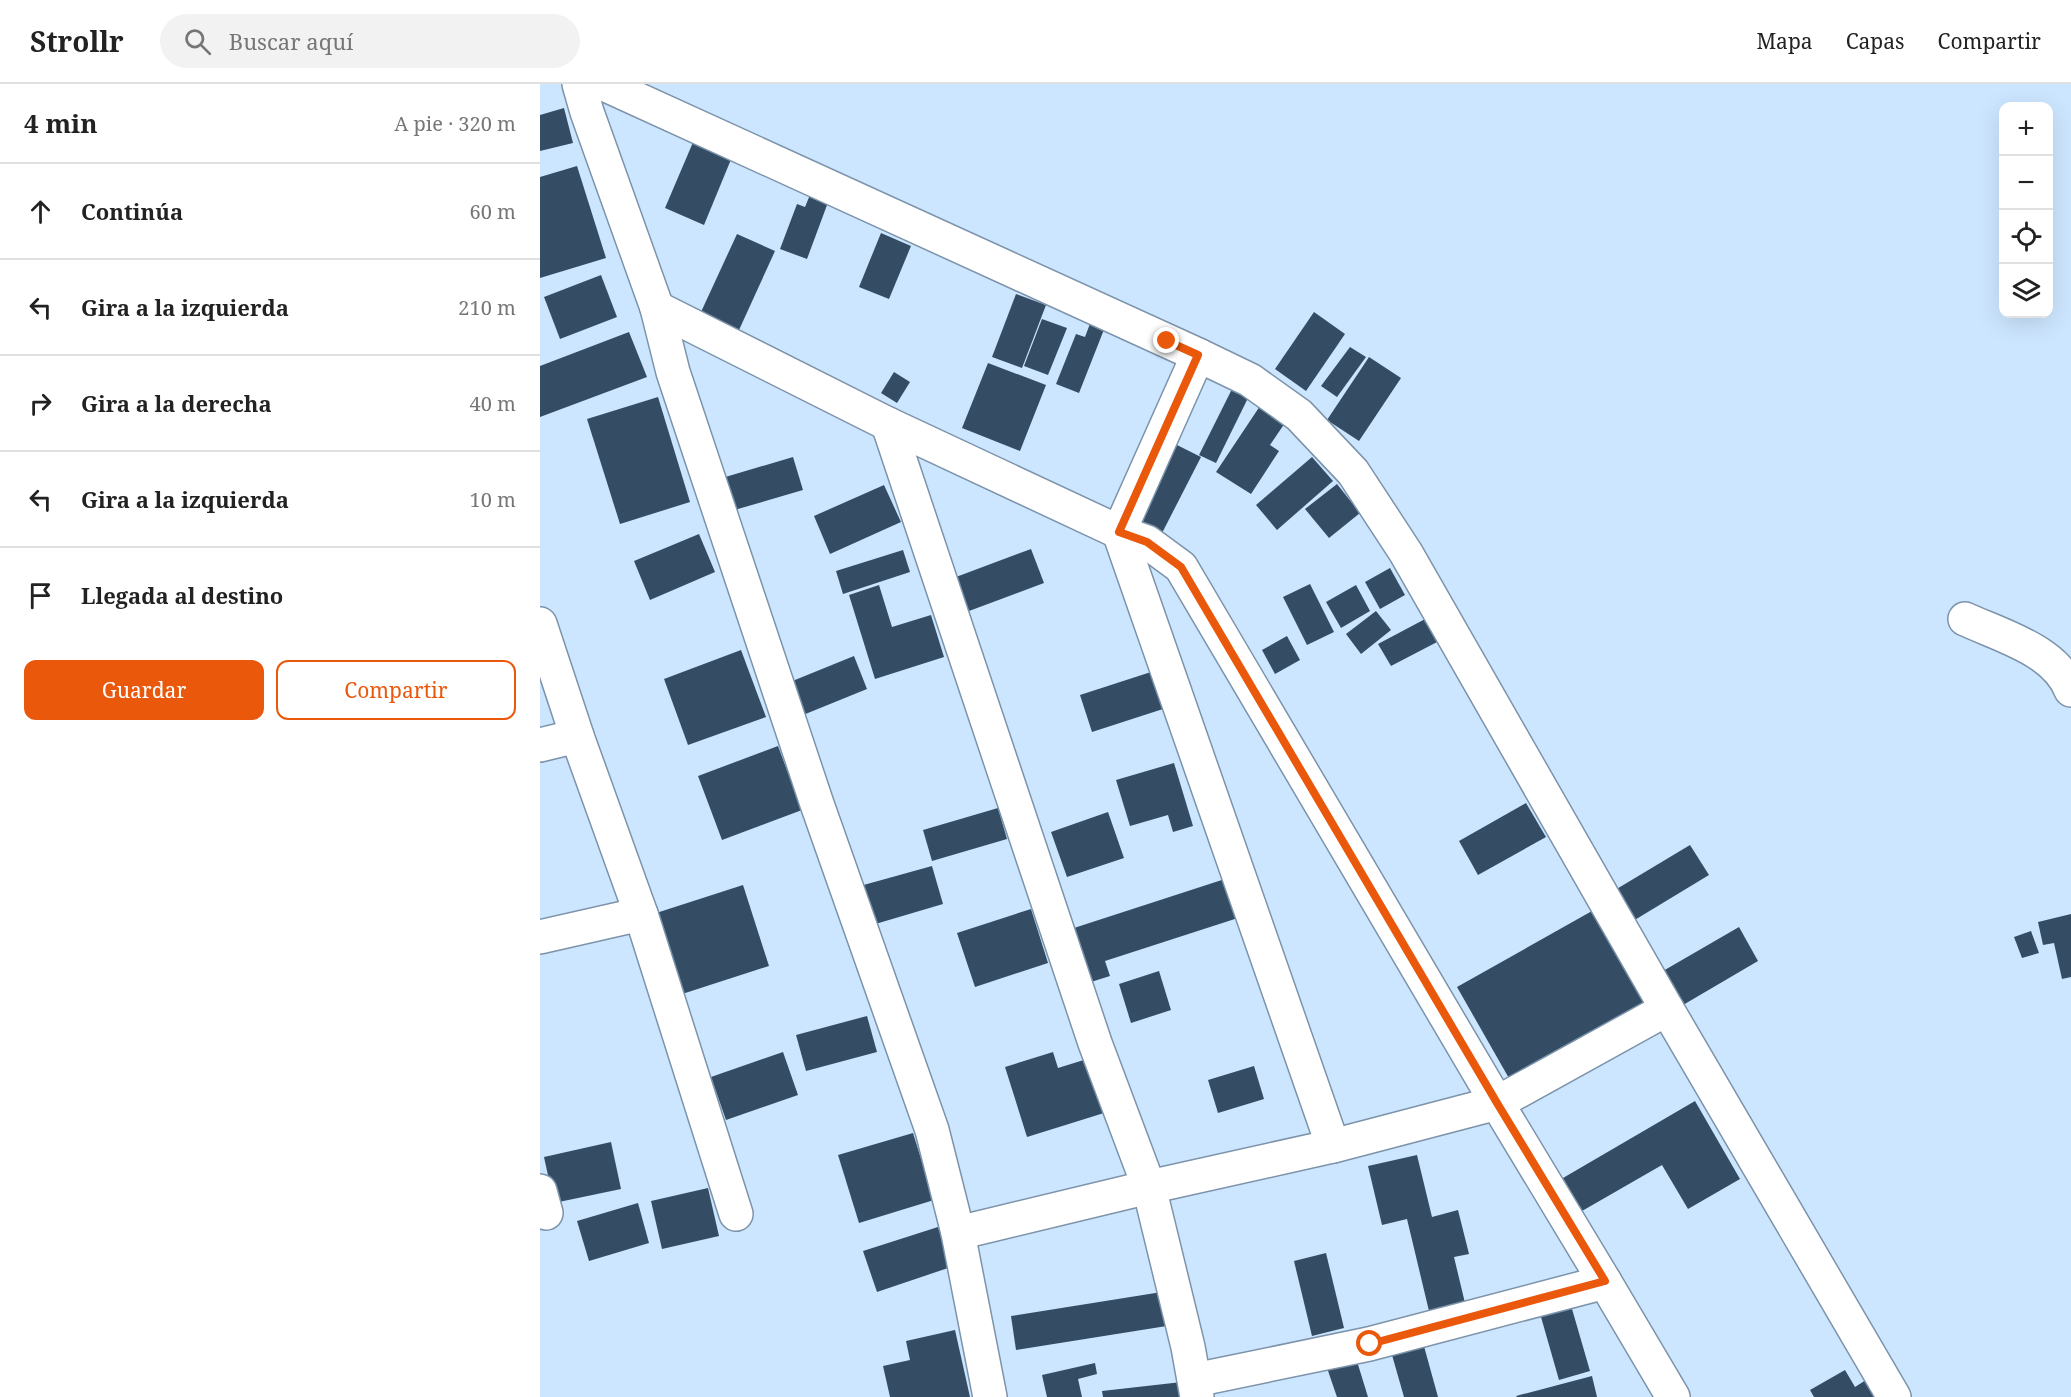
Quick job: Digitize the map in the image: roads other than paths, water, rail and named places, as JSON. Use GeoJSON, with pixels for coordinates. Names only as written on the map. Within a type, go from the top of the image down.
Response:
{"type":"FeatureCollection","features":[{"type":"Feature","properties":{"kind":"street"},"geometry":{"type":"LineString","coordinates":[[579,84],[657,308],[673,372],[817,804],[932,1130],[958,1233],[990,1397]]}},
{"type":"Feature","properties":{"kind":"street"},"geometry":{"type":"LineString","coordinates":[[604,84],[1198,355],[1250,380],[1299,415],[1353,472],[1406,553],[1667,1009],[1894,1397]]}},
{"type":"Feature","properties":{"kind":"street"},"geometry":{"type":"LineString","coordinates":[[657,308],[888,424],[1119,532],[1147,542],[1181,567],[1673,1397]]}},
{"type":"Feature","properties":{"kind":"street"},"geometry":{"type":"LineString","coordinates":[[1198,355],[1119,532],[1333,1146]]}},
{"type":"Feature","properties":{"kind":"street"},"geometry":{"type":"LineString","coordinates":[[888,424],[1095,1043],[1149,1187],[1196,1388],[1605,1281]]}},
{"type":"Feature","properties":{"kind":"street"},"geometry":{"type":"LineString","coordinates":[[1965,619],[2044,655],[2066,678],[2071,690]]}},
{"type":"Feature","properties":{"kind":"street"},"geometry":{"type":"LineString","coordinates":[[540,624],[640,914],[736,1214]]}},
{"type":"Feature","properties":{"kind":"street"},"geometry":{"type":"LineString","coordinates":[[540,745],[577,736]]}},
{"type":"Feature","properties":{"kind":"street"},"geometry":{"type":"LineString","coordinates":[[540,937],[640,914]]}},
{"type":"Feature","properties":{"kind":"street"},"geometry":{"type":"LineString","coordinates":[[958,1233],[1333,1146],[1497,1103],[1667,1009]]}}]}
